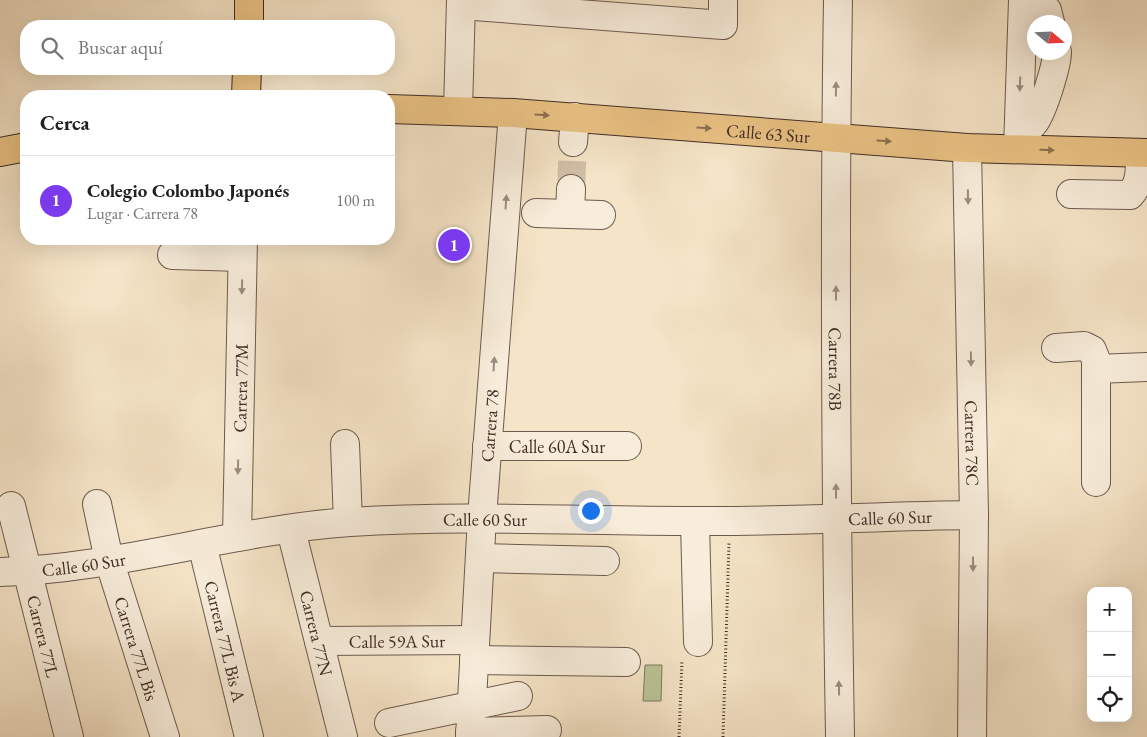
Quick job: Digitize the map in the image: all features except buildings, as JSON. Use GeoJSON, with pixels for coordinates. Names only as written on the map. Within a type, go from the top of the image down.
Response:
{"type":"FeatureCollection","features":[{"type":"Feature","properties":{"kind":"main road"},"geometry":{"type":"LineString","coordinates":[[249,0],[249,20]]}},
{"type":"Feature","properties":{"kind":"main road"},"geometry":{"type":"LineString","coordinates":[[246,90],[247,75]]}},
{"type":"Feature","properties":{"kind":"main road","name":"Calle 63 Sur"},"geometry":{"type":"LineString","coordinates":[[395,109],[513,113],[574,130],[836,138],[967,148],[1018,139],[1143,153]]}},
{"type":"Feature","properties":{"kind":"main road"},"geometry":{"type":"LineString","coordinates":[[0,152],[20,148]]}},
{"type":"Feature","properties":{"kind":"street","name":"Carrera 78B"},"geometry":{"type":"LineString","coordinates":[[838,0],[836,517],[840,737]]}},
{"type":"Feature","properties":{"kind":"street"},"geometry":{"type":"LineString","coordinates":[[458,111],[461,2],[723,12]]}},
{"type":"Feature","properties":{"kind":"street"},"geometry":{"type":"LineString","coordinates":[[1018,139],[1040,11]]}},
{"type":"Feature","properties":{"kind":"street"},"geometry":{"type":"LineString","coordinates":[[1018,139],[1027,128],[1035,123],[1054,72],[1056,60]]}},
{"type":"Feature","properties":{"kind":"street","name":"Carrera 78"},"geometry":{"type":"LineString","coordinates":[[471,725],[482,517],[513,113]]}},
{"type":"Feature","properties":{"kind":"street","name":"Carrera 78C"},"geometry":{"type":"LineString","coordinates":[[967,148],[974,515],[972,737]]}},
{"type":"Feature","properties":{"kind":"street"},"geometry":{"type":"LineString","coordinates":[[1071,194],[1130,195],[1136,188],[1143,153]]}},
{"type":"Feature","properties":{"kind":"street"},"geometry":{"type":"LineString","coordinates":[[536,213],[571,202],[601,215]]}},
{"type":"Feature","properties":{"kind":"street"},"geometry":{"type":"LineString","coordinates":[[172,255],[242,248]]}},
{"type":"Feature","properties":{"kind":"street","name":"Carrera 77M"},"geometry":{"type":"LineString","coordinates":[[237,537],[242,248]]}},
{"type":"Feature","properties":{"kind":"street"},"geometry":{"type":"LineString","coordinates":[[1056,348],[1084,346],[1092,350],[1096,369],[1096,482]]}},
{"type":"Feature","properties":{"kind":"street"},"geometry":{"type":"LineString","coordinates":[[1096,369],[1147,367]]}},
{"type":"Feature","properties":{"kind":"street"},"geometry":{"type":"LineString","coordinates":[[345,444],[348,522]]}},
{"type":"Feature","properties":{"kind":"street","name":"Calle 60A Sur"},"geometry":{"type":"LineString","coordinates":[[488,446],[626,446]]}},
{"type":"Feature","properties":{"kind":"street","name":"Carrera 77L Bis"},"geometry":{"type":"LineString","coordinates":[[97,504],[109,560],[165,737]]}},
{"type":"Feature","properties":{"kind":"street","name":"Carrera 77L"},"geometry":{"type":"LineString","coordinates":[[12,506],[69,737]]}},
{"type":"Feature","properties":{"kind":"street","name":"Calle 60 Sur"},"geometry":{"type":"LineString","coordinates":[[0,572],[28,571],[109,560],[237,537],[348,522],[482,517],[695,528],[836,517],[974,515]]}},
{"type":"Feature","properties":{"kind":"street"},"geometry":{"type":"LineString","coordinates":[[695,528],[698,642]]}},
{"type":"Feature","properties":{"kind":"street","name":"Carrera 77N"},"geometry":{"type":"LineString","coordinates":[[291,530],[343,737]]}},
{"type":"Feature","properties":{"kind":"street","name":"Carrera 77L Bis A"},"geometry":{"type":"LineString","coordinates":[[202,544],[249,737]]}},
{"type":"Feature","properties":{"kind":"street"},"geometry":{"type":"LineString","coordinates":[[480,558],[605,561]]}},
{"type":"Feature","properties":{"kind":"street","name":"Calle 59A Sur"},"geometry":{"type":"LineString","coordinates":[[319,641],[475,650],[626,662]]}},
{"type":"Feature","properties":{"kind":"street"},"geometry":{"type":"LineString","coordinates":[[471,725],[518,696]]}},
{"type":"Feature","properties":{"kind":"street"},"geometry":{"type":"LineString","coordinates":[[389,723],[471,725],[547,730]]}},
{"type":"Feature","properties":{"kind":"path"},"geometry":{"type":"LineString","coordinates":[[695,528],[729,536],[723,737]]}},
{"type":"Feature","properties":{"kind":"green space"},"geometry":{"type":"Polygon","coordinates":[[[645,665],[662,665],[661,701],[643,701],[645,665]]]}},
{"type":"Feature","properties":{"kind":"tunnel"},"geometry":{"type":"LineString","coordinates":[[571,189],[573,142]]}},
{"type":"Feature","properties":{"kind":"place","name":"Colegio Colombo Japonés"},"geometry":{"type":"Point","coordinates":[454,245]}}]}
